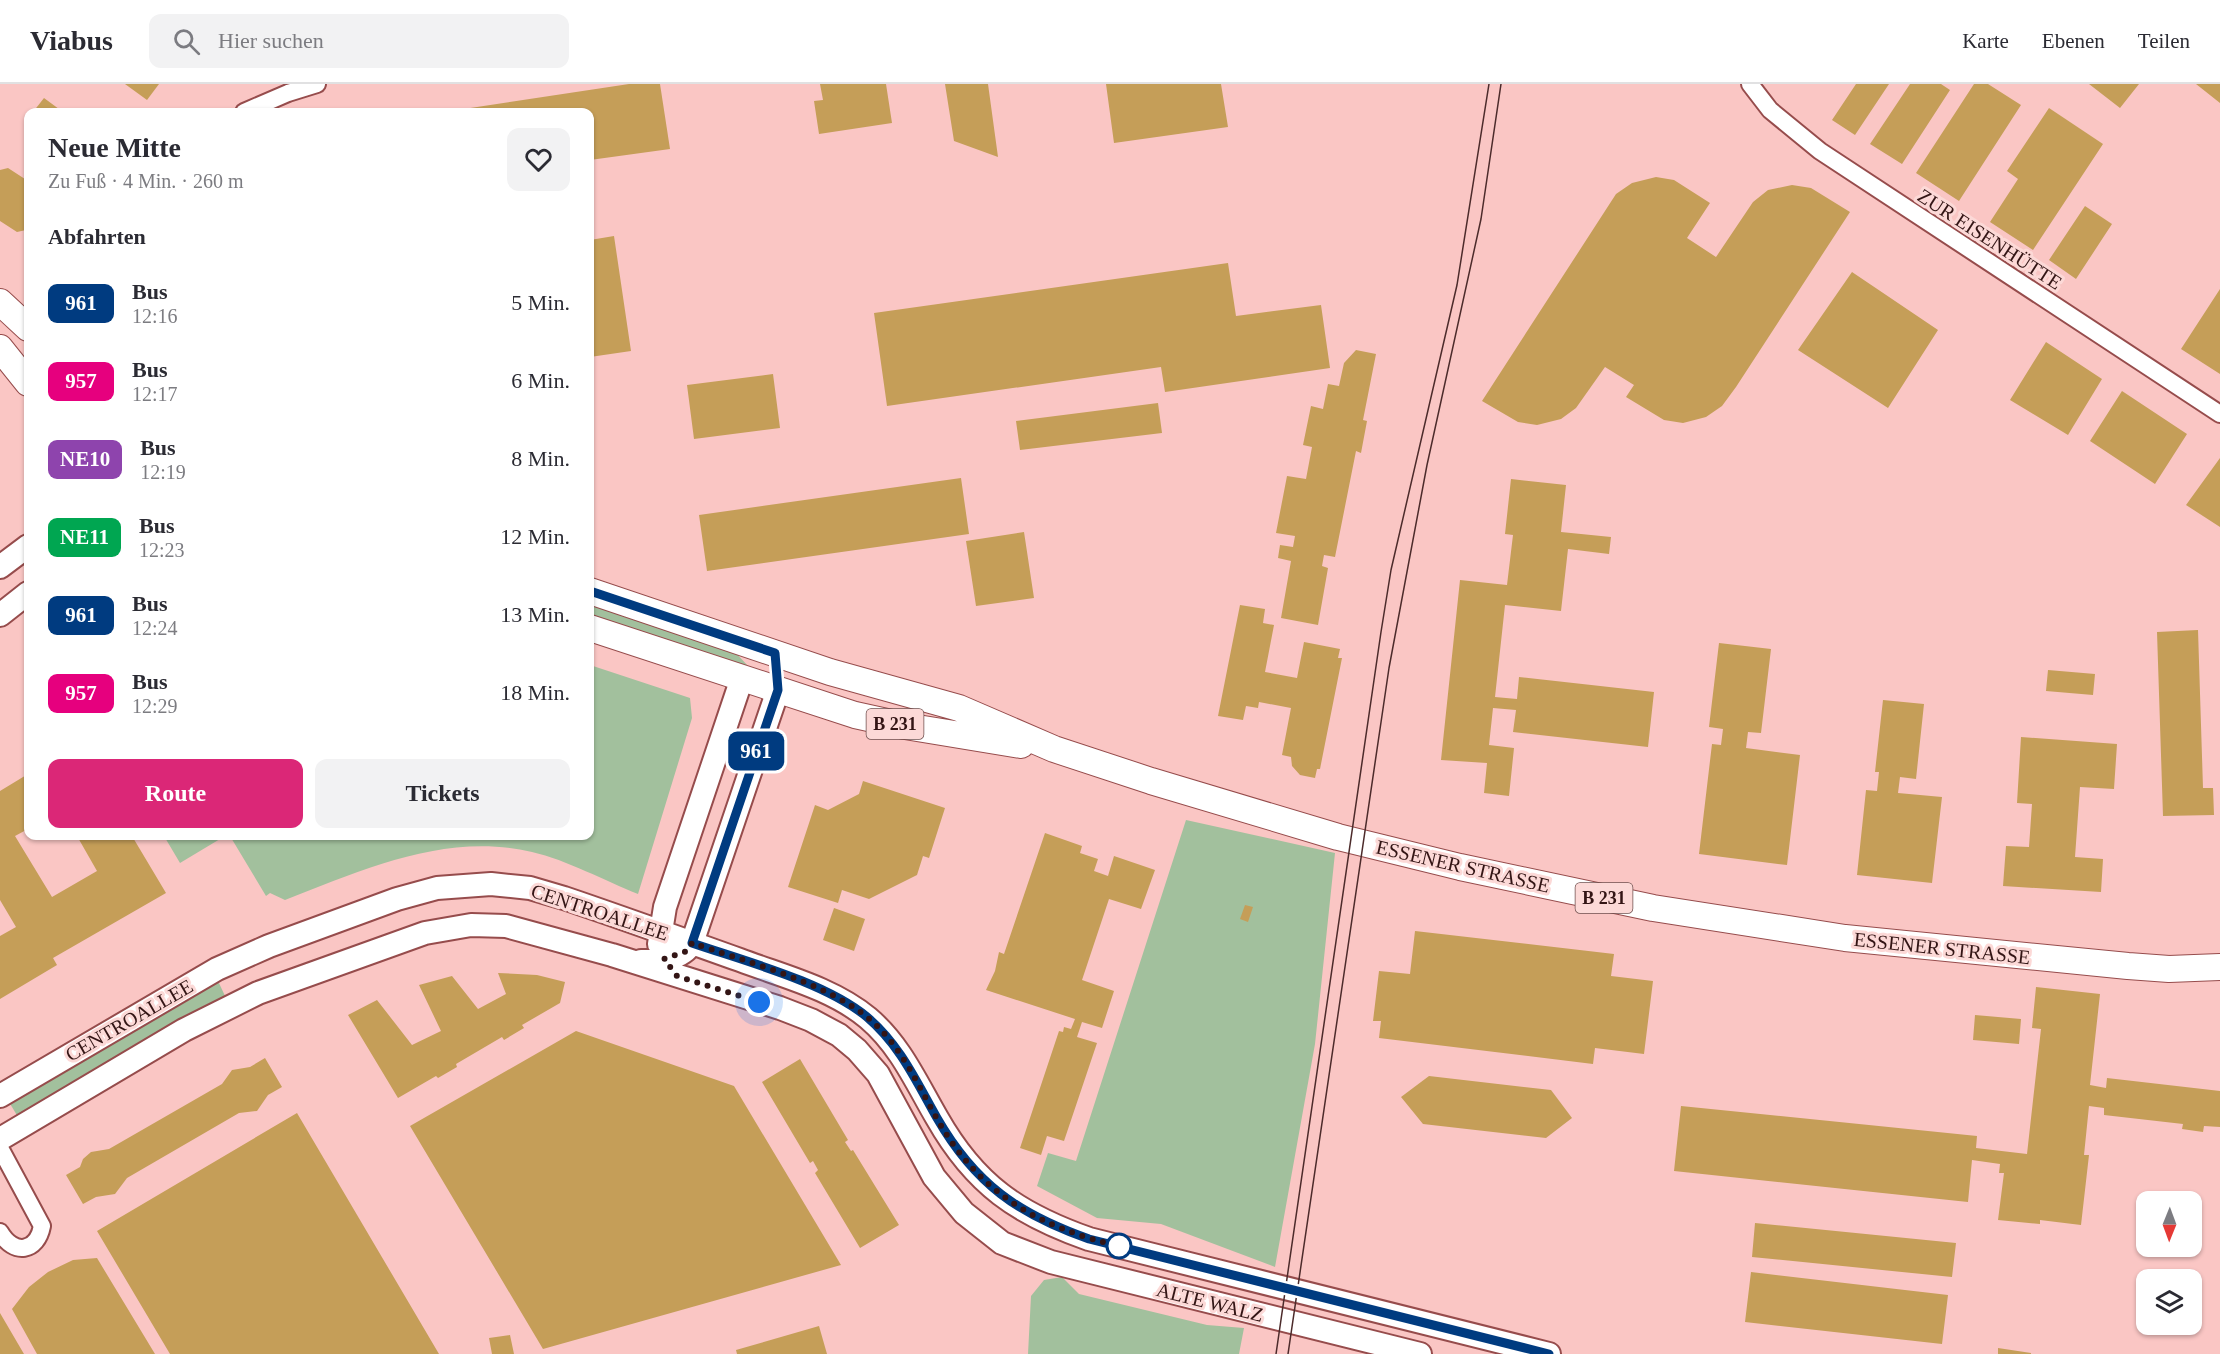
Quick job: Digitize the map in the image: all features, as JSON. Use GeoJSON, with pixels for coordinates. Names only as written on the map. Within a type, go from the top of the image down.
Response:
{"type":"FeatureCollection","features":[{"type":"Feature","properties":{"kind":"main road"},"geometry":{"type":"LineString","coordinates":[[0,302],[24,323]]}},
{"type":"Feature","properties":{"kind":"main road"},"geometry":{"type":"LineString","coordinates":[[24,327],[3,350],[24,378]]}},
{"type":"Feature","properties":{"kind":"main road","name":"ESSENER STRASSE"},"geometry":{"type":"LineString","coordinates":[[594,592],[775,653],[958,708],[1054,749],[1338,837],[1460,867],[1642,905],[1845,938],[2169,969],[2220,978]]}},
{"type":"Feature","properties":{"kind":"main road","name":"ESSENER STRASSE"},"geometry":{"type":"LineString","coordinates":[[594,629],[874,720],[1054,749]]}},
{"type":"Feature","properties":{"kind":"main road"},"geometry":{"type":"LineString","coordinates":[[742,678],[775,653]]}},
{"type":"Feature","properties":{"kind":"main road"},"geometry":{"type":"LineString","coordinates":[[775,653],[778,690]]}},
{"type":"Feature","properties":{"kind":"main road","name":"ESSENER STRASSE"},"geometry":{"type":"LineString","coordinates":[[2169,969],[2220,967]]}},
{"type":"Feature","properties":{"kind":"street"},"geometry":{"type":"LineString","coordinates":[[253,108],[317,84]]}},
{"type":"Feature","properties":{"kind":"street","name":"ZUR EISENHÜTTE"},"geometry":{"type":"LineString","coordinates":[[1750,84],[1770,111],[1820,152],[2220,414]]}},
{"type":"Feature","properties":{"kind":"street"},"geometry":{"type":"LineString","coordinates":[[0,567],[24,549]]}},
{"type":"Feature","properties":{"kind":"street"},"geometry":{"type":"LineString","coordinates":[[0,615],[24,595]]}},
{"type":"Feature","properties":{"kind":"street"},"geometry":{"type":"LineString","coordinates":[[742,678],[659,931],[660,951],[671,968],[692,943],[778,690]]}},
{"type":"Feature","properties":{"kind":"street","name":"CENTROALLEE"},"geometry":{"type":"LineString","coordinates":[[0,1096],[217,969],[305,932],[397,899],[437,888],[491,884],[530,888],[659,931],[834,997],[866,1016],[900,1052],[938,1119],[965,1159],[983,1180],[1028,1215]]}},
{"type":"Feature","properties":{"kind":"street","name":"CENTROALLEE"},"geometry":{"type":"LineString","coordinates":[[0,1139],[228,1007],[289,981],[425,933],[454,927],[506,926],[633,962],[671,968],[811,1020],[848,1042],[867,1061],[886,1087],[941,1187],[964,1213],[1002,1243]]}},
{"type":"Feature","properties":{"kind":"street"},"geometry":{"type":"LineString","coordinates":[[0,1148],[42,1226],[40,1236],[32,1244],[22,1248],[14,1248],[6,1242],[0,1232]]}},
{"type":"Feature","properties":{"kind":"street","name":"ALTE WALZ"},"geometry":{"type":"LineString","coordinates":[[1028,1215],[1089,1239],[1549,1354]]}},
{"type":"Feature","properties":{"kind":"street","name":"ALTE WALZ"},"geometry":{"type":"LineString","coordinates":[[1002,1243],[1051,1262],[1420,1354]]}},
{"type":"Feature","properties":{"kind":"green space"},"geometry":{"type":"Polygon","coordinates":[[[594,603],[733,650],[749,667],[594,620],[594,603]]]}},
{"type":"Feature","properties":{"kind":"green space"},"geometry":{"type":"Polygon","coordinates":[[[594,666],[690,698],[692,718],[638,894],[572,865],[532,852],[500,847],[468,847],[437,850],[406,857],[285,900],[270,893],[266,896],[232,840],[594,840],[594,666]]]}},
{"type":"Feature","properties":{"kind":"green space"},"geometry":{"type":"Polygon","coordinates":[[[1186,820],[1335,853],[1315,1044],[1275,1267],[1161,1224],[1097,1218],[1037,1186],[1048,1153],[1076,1161],[1186,820]]]}},
{"type":"Feature","properties":{"kind":"green space"},"geometry":{"type":"Polygon","coordinates":[[[166,840],[218,840],[180,863],[166,840]]]}},
{"type":"Feature","properties":{"kind":"green space"},"geometry":{"type":"Polygon","coordinates":[[[218,981],[226,998],[18,1117],[9,1102],[218,981]]]}},
{"type":"Feature","properties":{"kind":"green space"},"geometry":{"type":"Polygon","coordinates":[[[1062,1277],[1079,1294],[1207,1325],[1244,1328],[1239,1354],[1028,1354],[1031,1296],[1044,1280],[1062,1277]]]}},
{"type":"Feature","properties":{"kind":"building"},"geometry":{"type":"Polygon","coordinates":[[[125,84],[159,84],[147,100],[125,84]]]}},
{"type":"Feature","properties":{"kind":"building"},"geometry":{"type":"Polygon","coordinates":[[[629,84],[660,84],[670,149],[594,159],[594,108],[470,108],[629,84]]]}},
{"type":"Feature","properties":{"kind":"building"},"geometry":{"type":"Polygon","coordinates":[[[820,84],[886,84],[892,123],[819,134],[814,101],[823,100],[820,84]]]}},
{"type":"Feature","properties":{"kind":"building"},"geometry":{"type":"Polygon","coordinates":[[[945,84],[988,84],[998,157],[954,141],[945,84]]]}},
{"type":"Feature","properties":{"kind":"building"},"geometry":{"type":"Polygon","coordinates":[[[1106,84],[1221,84],[1228,127],[1114,143],[1106,84]]]}},
{"type":"Feature","properties":{"kind":"building"},"geometry":{"type":"Polygon","coordinates":[[[1856,84],[1889,84],[1855,135],[1832,120],[1856,84]]]}},
{"type":"Feature","properties":{"kind":"building"},"geometry":{"type":"Polygon","coordinates":[[[1910,84],[1941,84],[1950,90],[1902,164],[1870,144],[1910,84]]]}},
{"type":"Feature","properties":{"kind":"building"},"geometry":{"type":"Polygon","coordinates":[[[1974,84],[1988,84],[2021,105],[1959,201],[1916,173],[1974,84]]]}},
{"type":"Feature","properties":{"kind":"building"},"geometry":{"type":"Polygon","coordinates":[[[2089,84],[2139,84],[2120,108],[2089,84]]]}},
{"type":"Feature","properties":{"kind":"building"},"geometry":{"type":"Polygon","coordinates":[[[2196,84],[2220,84],[2220,103],[2196,84]]]}},
{"type":"Feature","properties":{"kind":"building"},"geometry":{"type":"Polygon","coordinates":[[[44,98],[58,108],[36,108],[44,98]]]}},
{"type":"Feature","properties":{"kind":"building"},"geometry":{"type":"Polygon","coordinates":[[[2049,108],[2103,144],[2033,250],[1990,222],[2018,179],[2007,171],[2049,108]]]}},
{"type":"Feature","properties":{"kind":"building"},"geometry":{"type":"Polygon","coordinates":[[[8,168],[24,178],[24,230],[17,232],[0,221],[0,170],[8,168]]]}},
{"type":"Feature","properties":{"kind":"building"},"geometry":{"type":"Polygon","coordinates":[[[1656,177],[1674,180],[1710,203],[1687,238],[1716,257],[1753,202],[1768,190],[1792,185],[1811,188],[1850,212],[1736,387],[1722,406],[1706,417],[1683,423],[1664,420],[1626,397],[1634,385],[1605,367],[1576,408],[1561,419],[1537,425],[1518,422],[1482,401],[1616,194],[1632,183],[1656,177]]]}},
{"type":"Feature","properties":{"kind":"building"},"geometry":{"type":"Polygon","coordinates":[[[2085,206],[2112,224],[2076,279],[2049,260],[2085,206]]]}},
{"type":"Feature","properties":{"kind":"building"},"geometry":{"type":"Polygon","coordinates":[[[614,236],[631,351],[594,356],[594,239],[614,236]]]}},
{"type":"Feature","properties":{"kind":"building"},"geometry":{"type":"Polygon","coordinates":[[[1228,263],[1236,316],[1321,305],[1330,368],[1165,392],[1161,367],[887,406],[874,313],[1228,263]]]}},
{"type":"Feature","properties":{"kind":"building"},"geometry":{"type":"Polygon","coordinates":[[[1852,272],[1938,330],[1888,408],[1798,350],[1852,272]]]}},
{"type":"Feature","properties":{"kind":"building"},"geometry":{"type":"Polygon","coordinates":[[[2220,289],[2220,374],[2181,349],[2220,289]]]}},
{"type":"Feature","properties":{"kind":"building"},"geometry":{"type":"Polygon","coordinates":[[[2046,342],[2102,379],[2068,435],[2010,400],[2046,342]]]}},
{"type":"Feature","properties":{"kind":"building"},"geometry":{"type":"Polygon","coordinates":[[[1356,350],[1376,354],[1363,420],[1367,421],[1361,453],[1356,451],[1335,557],[1324,555],[1322,566],[1328,568],[1318,625],[1281,618],[1291,561],[1278,558],[1280,545],[1293,547],[1295,536],[1276,533],[1287,476],[1306,479],[1312,447],[1303,445],[1311,406],[1323,409],[1328,384],[1339,386],[1344,363],[1356,350]]]}},
{"type":"Feature","properties":{"kind":"building"},"geometry":{"type":"Polygon","coordinates":[[[773,374],[780,428],[694,439],[687,385],[773,374]]]}},
{"type":"Feature","properties":{"kind":"building"},"geometry":{"type":"Polygon","coordinates":[[[2122,391],[2187,434],[2155,484],[2090,441],[2122,391]]]}},
{"type":"Feature","properties":{"kind":"building"},"geometry":{"type":"Polygon","coordinates":[[[1158,403],[1162,433],[1020,450],[1016,421],[1158,403]]]}},
{"type":"Feature","properties":{"kind":"building"},"geometry":{"type":"Polygon","coordinates":[[[2220,458],[2220,527],[2186,505],[2220,458]]]}},
{"type":"Feature","properties":{"kind":"building"},"geometry":{"type":"Polygon","coordinates":[[[961,478],[969,534],[707,571],[699,515],[961,478]]]}},
{"type":"Feature","properties":{"kind":"building"},"geometry":{"type":"Polygon","coordinates":[[[1511,479],[1566,485],[1561,532],[1611,537],[1609,554],[1568,549],[1561,611],[1505,605],[1495,697],[1517,699],[1519,677],[1654,692],[1648,747],[1513,732],[1516,710],[1493,708],[1489,745],[1514,748],[1509,796],[1484,793],[1487,763],[1441,760],[1460,580],[1507,585],[1513,535],[1505,534],[1511,479]]]}},
{"type":"Feature","properties":{"kind":"building"},"geometry":{"type":"Polygon","coordinates":[[[1024,532],[1034,598],[976,606],[966,541],[1024,532]]]}},
{"type":"Feature","properties":{"kind":"building"},"geometry":{"type":"Polygon","coordinates":[[[1240,605],[1265,609],[1263,623],[1274,625],[1265,672],[1297,678],[1304,642],[1340,649],[1338,658],[1342,658],[1320,769],[1317,769],[1315,778],[1300,775],[1292,766],[1291,757],[1282,755],[1291,708],[1259,702],[1258,708],[1246,706],[1243,720],[1218,716],[1240,605]]]}},
{"type":"Feature","properties":{"kind":"building"},"geometry":{"type":"Polygon","coordinates":[[[2198,630],[2203,788],[2213,788],[2214,815],[2163,816],[2157,632],[2198,630]]]}},
{"type":"Feature","properties":{"kind":"building"},"geometry":{"type":"Polygon","coordinates":[[[1719,643],[1771,649],[1761,733],[1748,732],[1746,748],[1800,755],[1787,865],[1699,854],[1712,744],[1721,745],[1723,729],[1709,727],[1719,643]]]}},
{"type":"Feature","properties":{"kind":"building"},"geometry":{"type":"Polygon","coordinates":[[[2048,670],[2095,674],[2093,695],[2046,691],[2048,670]]]}},
{"type":"Feature","properties":{"kind":"building"},"geometry":{"type":"Polygon","coordinates":[[[1883,700],[1924,704],[1916,779],[1900,777],[1898,793],[1942,797],[1932,883],[1857,875],[1866,790],[1877,791],[1879,772],[1875,772],[1883,700]]]}},
{"type":"Feature","properties":{"kind":"building"},"geometry":{"type":"Polygon","coordinates":[[[2021,737],[2117,744],[2114,789],[2080,787],[2075,857],[2103,859],[2101,892],[2003,886],[2006,846],[2029,847],[2032,804],[2017,803],[2021,737]]]}},
{"type":"Feature","properties":{"kind":"building"},"geometry":{"type":"Polygon","coordinates":[[[24,776],[24,831],[15,836],[52,897],[97,871],[79,840],[134,840],[166,893],[53,958],[57,965],[0,999],[0,936],[16,927],[0,900],[0,791],[24,776]]]}},
{"type":"Feature","properties":{"kind":"building"},"geometry":{"type":"Polygon","coordinates":[[[863,781],[945,808],[929,858],[923,856],[917,875],[869,899],[842,890],[838,903],[788,887],[815,805],[828,810],[859,794],[863,781]]]}},
{"type":"Feature","properties":{"kind":"building"},"geometry":{"type":"Polygon","coordinates":[[[1045,833],[1082,846],[1080,853],[1098,859],[1094,871],[1108,876],[1114,856],[1155,870],[1141,909],[1109,899],[1082,980],[1114,991],[1102,1028],[1082,1022],[1077,1037],[1097,1043],[1064,1141],[1047,1136],[1041,1155],[1020,1148],[1059,1031],[1063,1032],[1064,1027],[1071,1029],[1075,1019],[986,990],[995,971],[999,952],[1004,954],[1045,833]]]}},
{"type":"Feature","properties":{"kind":"building"},"geometry":{"type":"Polygon","coordinates":[[[1245,905],[1253,907],[1248,922],[1240,919],[1245,905]]]}},
{"type":"Feature","properties":{"kind":"building"},"geometry":{"type":"Polygon","coordinates":[[[834,908],[865,919],[854,951],[823,940],[834,908]]]}},
{"type":"Feature","properties":{"kind":"building"},"geometry":{"type":"Polygon","coordinates":[[[1415,931],[1614,954],[1611,976],[1653,981],[1644,1054],[1595,1048],[1593,1064],[1379,1038],[1381,1021],[1373,1021],[1379,971],[1410,974],[1415,931]]]}},
{"type":"Feature","properties":{"kind":"building"},"geometry":{"type":"Polygon","coordinates":[[[498,973],[537,975],[565,982],[560,1003],[522,1025],[524,1028],[504,1040],[502,1037],[456,1064],[457,1067],[438,1078],[436,1076],[398,1098],[348,1015],[377,1000],[412,1045],[441,1031],[419,985],[452,976],[478,1009],[506,994],[498,973]]]}},
{"type":"Feature","properties":{"kind":"building"},"geometry":{"type":"Polygon","coordinates":[[[2036,987],[2100,994],[2090,1085],[2106,1088],[2107,1078],[2220,1091],[2220,1127],[2204,1126],[2203,1132],[2182,1129],[2183,1124],[2104,1115],[2104,1108],[2089,1106],[2084,1155],[2089,1155],[2081,1225],[2040,1220],[2040,1224],[1998,1220],[2004,1173],[1999,1173],[2000,1164],[1972,1160],[1968,1202],[1674,1171],[1681,1106],[1977,1136],[1976,1148],[2027,1154],[2041,1029],[2032,1028],[2036,987]]]}},
{"type":"Feature","properties":{"kind":"building"},"geometry":{"type":"Polygon","coordinates":[[[1975,1015],[2021,1019],[2019,1044],[1973,1040],[1975,1015]]]}},
{"type":"Feature","properties":{"kind":"building"},"geometry":{"type":"Polygon","coordinates":[[[576,1031],[734,1086],[841,1265],[543,1349],[410,1126],[576,1031]]]}},
{"type":"Feature","properties":{"kind":"building"},"geometry":{"type":"Polygon","coordinates":[[[265,1058],[282,1087],[268,1095],[257,1111],[239,1113],[127,1178],[115,1194],[96,1197],[83,1204],[66,1175],[80,1167],[83,1159],[91,1152],[109,1149],[222,1084],[232,1070],[250,1067],[265,1058]]]}},
{"type":"Feature","properties":{"kind":"building"},"geometry":{"type":"Polygon","coordinates":[[[800,1059],[848,1140],[845,1142],[851,1151],[853,1150],[899,1225],[860,1248],[815,1173],[818,1170],[813,1161],[810,1163],[762,1082],[800,1059]]]}},
{"type":"Feature","properties":{"kind":"building"},"geometry":{"type":"Polygon","coordinates":[[[1429,1076],[1551,1090],[1572,1118],[1546,1138],[1423,1124],[1401,1097],[1429,1076]]]}},
{"type":"Feature","properties":{"kind":"building"},"geometry":{"type":"Polygon","coordinates":[[[297,1113],[439,1354],[170,1354],[97,1231],[297,1113]]]}},
{"type":"Feature","properties":{"kind":"building"},"geometry":{"type":"Polygon","coordinates":[[[1755,1223],[1956,1243],[1952,1277],[1752,1257],[1755,1223]]]}},
{"type":"Feature","properties":{"kind":"building"},"geometry":{"type":"Polygon","coordinates":[[[97,1258],[155,1354],[37,1354],[12,1309],[29,1287],[48,1272],[73,1260],[97,1258]]]}},
{"type":"Feature","properties":{"kind":"building"},"geometry":{"type":"Polygon","coordinates":[[[1751,1272],[1948,1295],[1942,1344],[1745,1322],[1751,1272]]]}},
{"type":"Feature","properties":{"kind":"building"},"geometry":{"type":"Polygon","coordinates":[[[0,1313],[24,1354],[0,1354],[0,1313]]]}},
{"type":"Feature","properties":{"kind":"building"},"geometry":{"type":"Polygon","coordinates":[[[819,1326],[827,1354],[737,1354],[736,1350],[819,1326]]]}},
{"type":"Feature","properties":{"kind":"building"},"geometry":{"type":"Polygon","coordinates":[[[510,1335],[514,1354],[492,1354],[489,1338],[510,1335]]]}},
{"type":"Feature","properties":{"kind":"building"},"geometry":{"type":"Polygon","coordinates":[[[1998,1348],[2031,1353],[2031,1354],[1998,1354],[1998,1348]]]}},
{"type":"Feature","properties":{"kind":"tram line"},"geometry":{"type":"LineString","coordinates":[[1276,1354],[1391,570],[1457,285],[1489,84]]}},
{"type":"Feature","properties":{"kind":"tram line"},"geometry":{"type":"LineString","coordinates":[[1288,1354],[1389,668],[1427,465],[1481,219],[1501,84]]}},
{"type":"Feature","properties":{"kind":"bus line","name":"961"},"geometry":{"type":"LineString","coordinates":[[594,592],[775,653],[778,690],[692,943],[788,977],[834,997],[866,1016],[900,1052],[938,1119],[965,1159],[983,1180],[1007,1200],[1038,1220],[1089,1239],[1549,1354]]}},
{"type":"Feature","properties":{"kind":"route"},"geometry":{"type":"LineString","coordinates":[[759,1002],[677,976],[669,969],[664,959],[687,951],[692,943],[788,977],[850,1005],[879,1028],[900,1052],[952,1141],[983,1180],[1007,1200],[1038,1220],[1089,1239],[1123,1247],[1119,1246]]}}]}
